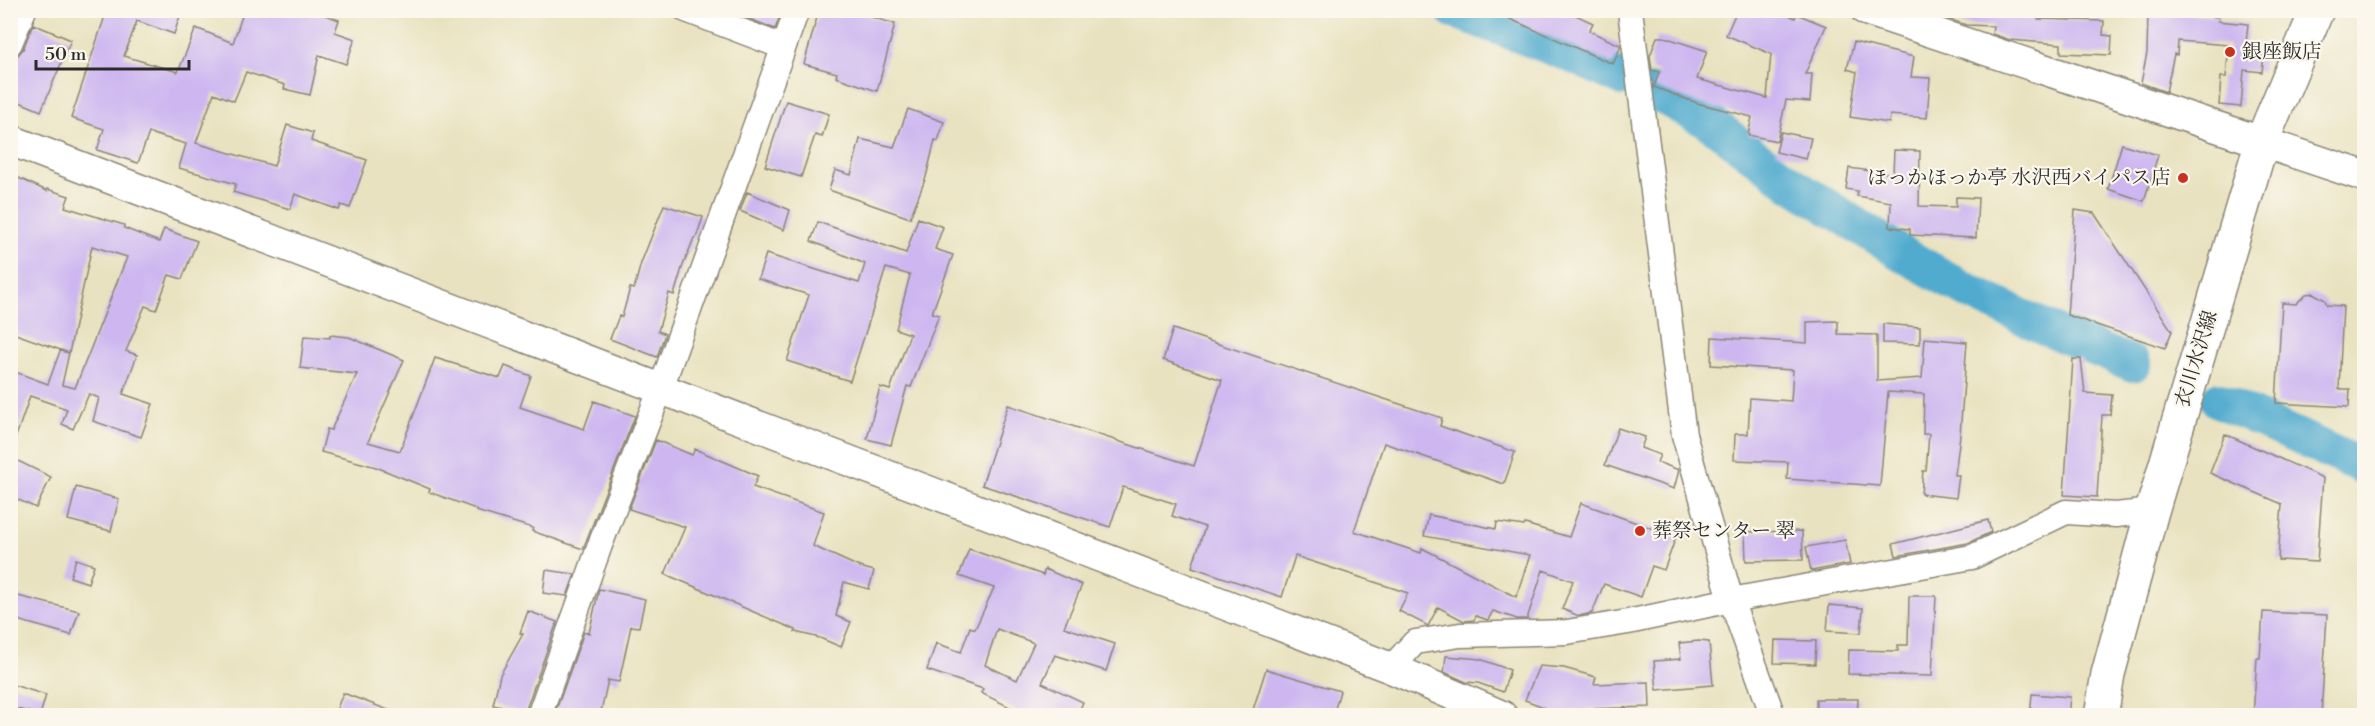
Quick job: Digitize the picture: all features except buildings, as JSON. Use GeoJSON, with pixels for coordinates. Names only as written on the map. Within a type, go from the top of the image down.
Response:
{"type":"FeatureCollection","features":[{"type":"Feature","properties":{"kind":"main road","name":"衣川水沢線"},"geometry":{"type":"LineString","coordinates":[[2101,716],[2108,674],[2152,511],[2262,141],[2317,10]]}},
{"type":"Feature","properties":{"kind":"street"},"geometry":{"type":"LineString","coordinates":[[10,43],[24,10]]}},
{"type":"Feature","properties":{"kind":"street"},"geometry":{"type":"LineString","coordinates":[[686,10],[783,46]]}},
{"type":"Feature","properties":{"kind":"street"},"geometry":{"type":"LineString","coordinates":[[539,716],[600,545],[662,388],[797,10]]}},
{"type":"Feature","properties":{"kind":"street"},"geometry":{"type":"LineString","coordinates":[[1630,10],[1684,435],[1731,600],[1773,716]]}},
{"type":"Feature","properties":{"kind":"street"},"geometry":{"type":"LineString","coordinates":[[1866,10],[2364,176]]}},
{"type":"Feature","properties":{"kind":"street"},"geometry":{"type":"LineString","coordinates":[[10,140],[1390,668],[1502,716]]}},
{"type":"Feature","properties":{"kind":"street"},"geometry":{"type":"LineString","coordinates":[[1390,668],[1415,642],[1460,634],[1567,632],[1628,622],[1731,600],[1972,557],[2066,512],[2116,515],[2152,511]]}},
{"type":"Feature","properties":{"kind":"waterway"},"geometry":{"type":"LineString","coordinates":[[1453,10],[1571,55],[1622,78]]}},
{"type":"Feature","properties":{"kind":"waterway"},"geometry":{"type":"LineString","coordinates":[[1654,92],[1712,124],[1793,185],[1906,256],[1972,293],[2046,328],[2133,364]]}},
{"type":"Feature","properties":{"kind":"waterway"},"geometry":{"type":"LineString","coordinates":[[2218,400],[2364,467]]}},
{"type":"Feature","properties":{"kind":"place","name":"銀座飯店"},"geometry":{"type":"Point","coordinates":[2230,52]}},
{"type":"Feature","properties":{"kind":"place","name":"ほっかほっか亭 水沢西バイパス店"},"geometry":{"type":"Point","coordinates":[2183,178]}},
{"type":"Feature","properties":{"kind":"place","name":"葬祭センター 翠"},"geometry":{"type":"Point","coordinates":[1640,531]}}]}
